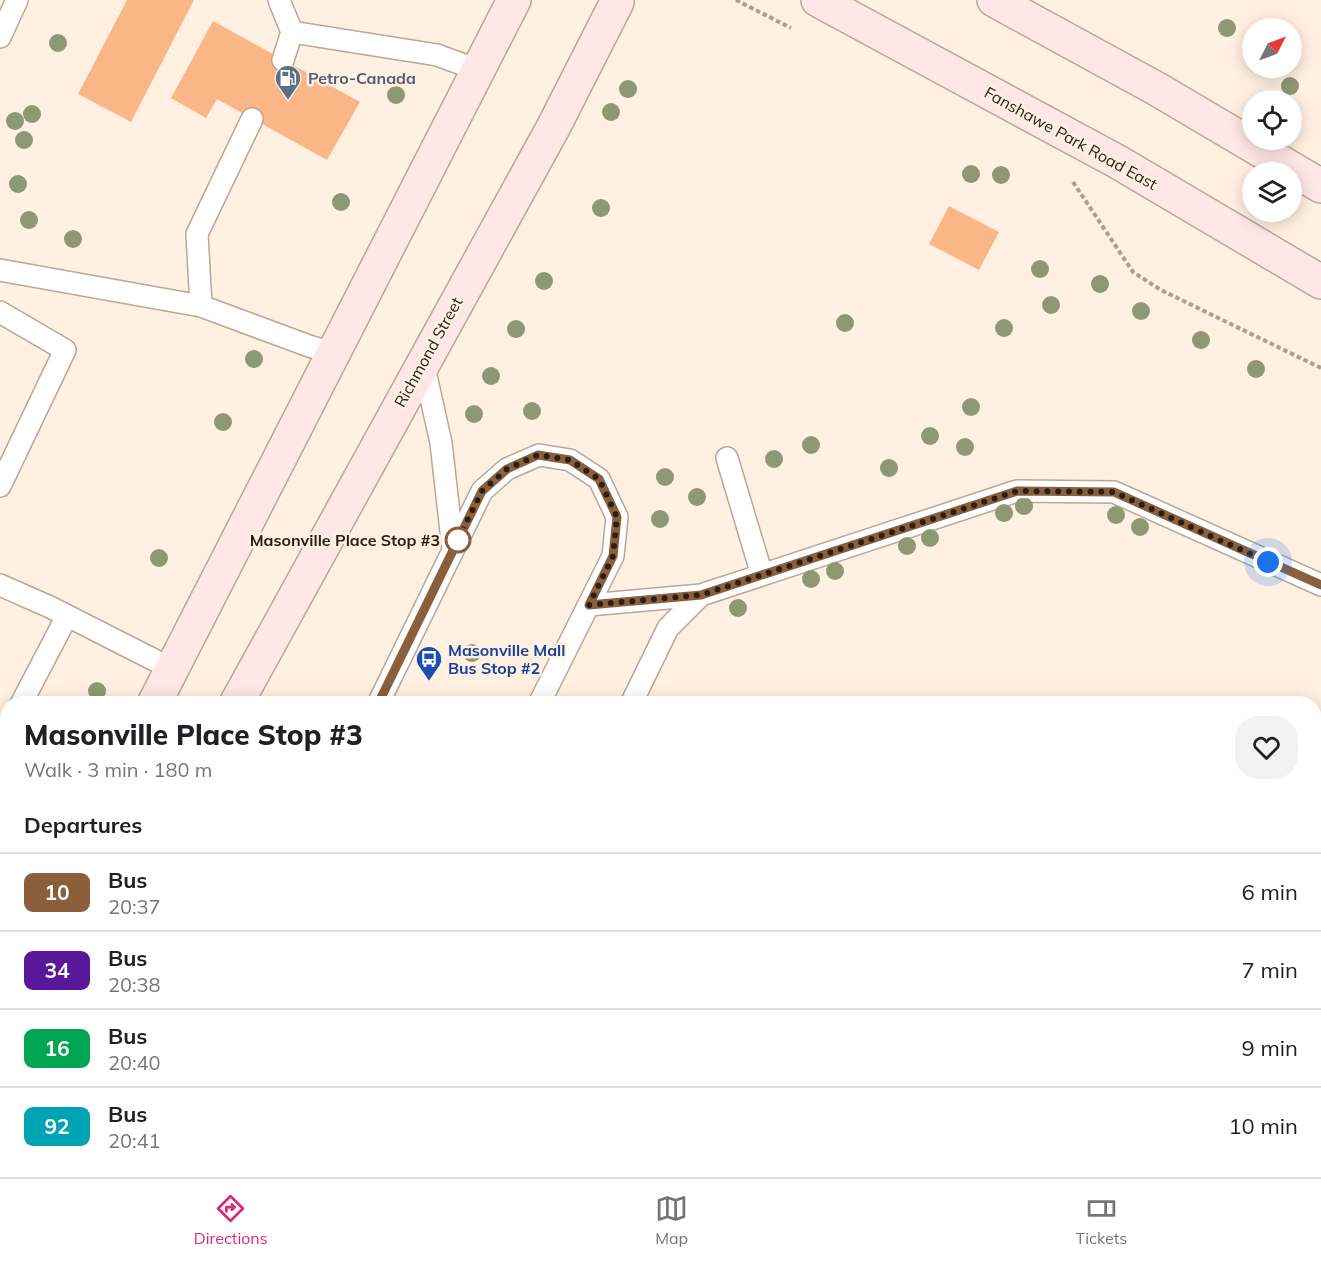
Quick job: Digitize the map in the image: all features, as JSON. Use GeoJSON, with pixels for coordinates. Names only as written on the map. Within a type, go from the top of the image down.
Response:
{"type":"FeatureCollection","features":[{"type":"Feature","properties":{"kind":"main road"},"geometry":{"type":"LineString","coordinates":[[158,696],[514,0]]}},
{"type":"Feature","properties":{"kind":"main road","name":"Richmond Street"},"geometry":{"type":"LineString","coordinates":[[240,696],[554,126],[616,0]]}},
{"type":"Feature","properties":{"kind":"main road","name":"Fanshawe Park Road East"},"geometry":{"type":"LineString","coordinates":[[818,0],[1118,162],[1321,282]]}},
{"type":"Feature","properties":{"kind":"main road"},"geometry":{"type":"LineString","coordinates":[[994,0],[1156,89],[1321,186]]}},
{"type":"Feature","properties":{"kind":"lane"},"geometry":{"type":"LineString","coordinates":[[0,37],[17,0]]}},
{"type":"Feature","properties":{"kind":"lane"},"geometry":{"type":"LineString","coordinates":[[279,0],[292,32],[283,60]]}},
{"type":"Feature","properties":{"kind":"lane"},"geometry":{"type":"LineString","coordinates":[[292,32],[437,55],[478,70]]}},
{"type":"Feature","properties":{"kind":"lane"},"geometry":{"type":"LineString","coordinates":[[201,306],[197,234],[252,119]]}},
{"type":"Feature","properties":{"kind":"lane"},"geometry":{"type":"LineString","coordinates":[[0,270],[201,306],[333,353]]}},
{"type":"Feature","properties":{"kind":"lane"},"geometry":{"type":"LineString","coordinates":[[0,312],[65,350],[0,486]]}},
{"type":"Feature","properties":{"kind":"lane"},"geometry":{"type":"LineString","coordinates":[[423,362],[441,443],[453,549]]}},
{"type":"Feature","properties":{"kind":"lane"},"geometry":{"type":"LineString","coordinates":[[382,696],[482,491],[507,469],[538,455],[570,460],[599,479],[617,517],[613,556],[543,696]]}},
{"type":"Feature","properties":{"kind":"lane"},"geometry":{"type":"LineString","coordinates":[[727,458],[762,575]]}},
{"type":"Feature","properties":{"kind":"lane"},"geometry":{"type":"LineString","coordinates":[[589,605],[701,595],[1017,491],[1114,492],[1321,585]]}},
{"type":"Feature","properties":{"kind":"lane"},"geometry":{"type":"LineString","coordinates":[[0,585],[172,669]]}},
{"type":"Feature","properties":{"kind":"lane"},"geometry":{"type":"LineString","coordinates":[[635,696],[668,628],[701,595]]}},
{"type":"Feature","properties":{"kind":"lane"},"geometry":{"type":"LineString","coordinates":[[25,696],[67,616]]}},
{"type":"Feature","properties":{"kind":"path"},"geometry":{"type":"LineString","coordinates":[[736,0],[798,31]]}},
{"type":"Feature","properties":{"kind":"path"},"geometry":{"type":"LineString","coordinates":[[1071,180],[1133,272],[1161,290],[1321,368]]}},
{"type":"Feature","properties":{"kind":"building"},"geometry":{"type":"Polygon","coordinates":[[[127,0],[194,0],[131,122],[78,94],[127,0]]]}},
{"type":"Feature","properties":{"kind":"building","name":"Petro-Canada"},"geometry":{"type":"Polygon","coordinates":[[[213,21],[360,102],[327,160],[217,99],[206,118],[171,98],[213,21]]]}},
{"type":"Feature","properties":{"kind":"building"},"geometry":{"type":"Polygon","coordinates":[[[949,206],[999,232],[979,270],[929,244],[949,206]]]}},
{"type":"Feature","properties":{"kind":"bus line","name":"10"},"geometry":{"type":"LineString","coordinates":[[382,696],[482,491],[507,469],[538,455],[570,460],[599,479],[617,517],[613,556],[589,605],[701,595],[1017,491],[1114,492],[1321,585]]}},
{"type":"Feature","properties":{"kind":"place","name":"Petro-Canada"},"geometry":{"type":"Point","coordinates":[288,101]}},
{"type":"Feature","properties":{"kind":"place","name":"Masonville Place Stop #3"},"geometry":{"type":"Point","coordinates":[458,540]}},
{"type":"Feature","properties":{"kind":"place","name":"Masonville Mall Bus Stop #2"},"geometry":{"type":"Point","coordinates":[429,682]}},
{"type":"Feature","properties":{"kind":"route"},"geometry":{"type":"LineString","coordinates":[[458,540],[453,549],[482,491],[507,469],[538,455],[570,460],[599,479],[617,517],[613,556],[589,605],[701,595],[1017,491],[1114,492],[1268,562]]}}]}
